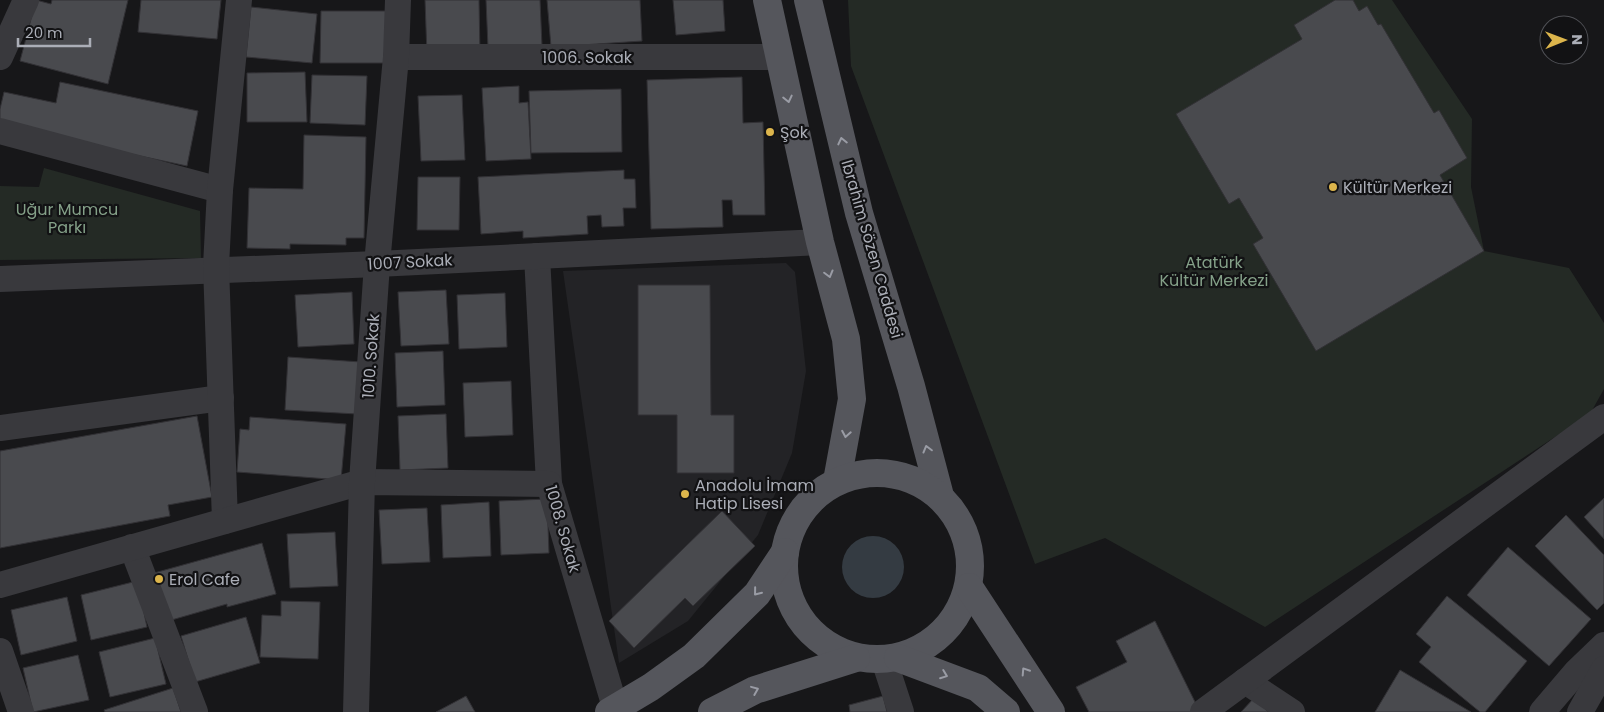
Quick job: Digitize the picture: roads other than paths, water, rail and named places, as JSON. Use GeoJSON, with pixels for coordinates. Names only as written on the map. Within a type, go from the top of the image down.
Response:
{"type":"FeatureCollection","features":[{"type":"Feature","properties":{"kind":"main road"},"geometry":{"type":"LineString","coordinates":[[767,0],[820,242],[846,339],[852,399],[837,481]]}},
{"type":"Feature","properties":{"kind":"main road","name":"Ibrahim Sözen Caddesi"},"geometry":{"type":"LineString","coordinates":[[808,0],[859,213],[911,386],[940,496]]}},
{"type":"Feature","properties":{"kind":"main road"},"geometry":{"type":"LineString","coordinates":[[712,712],[755,690],[856,658],[891,659],[908,656],[929,645],[947,629],[961,609],[969,587],[971,562],[967,538],[956,515],[940,496],[922,484],[902,476],[880,472],[858,474],[837,481],[812,498],[794,523],[785,552],[784,580],[793,607],[808,631],[830,648],[856,658]]}},
{"type":"Feature","properties":{"kind":"main road"},"geometry":{"type":"LineString","coordinates":[[612,710],[651,687],[694,656],[757,594],[785,552]]}},
{"type":"Feature","properties":{"kind":"main road"},"geometry":{"type":"LineString","coordinates":[[969,587],[1052,712]]}},
{"type":"Feature","properties":{"kind":"main road"},"geometry":{"type":"LineString","coordinates":[[891,659],[978,688],[1006,712]]}},
{"type":"Feature","properties":{"kind":"street"},"geometry":{"type":"LineString","coordinates":[[0,57],[26,0]]}},
{"type":"Feature","properties":{"kind":"street"},"geometry":{"type":"LineString","coordinates":[[225,521],[216,269],[220,190],[239,0]]}},
{"type":"Feature","properties":{"kind":"street","name":"1010. Sokak"},"geometry":{"type":"LineString","coordinates":[[356,712],[362,482],[377,264],[396,57],[398,0]]}},
{"type":"Feature","properties":{"kind":"street","name":"1006. Sokak"},"geometry":{"type":"LineString","coordinates":[[396,57],[779,56]]}},
{"type":"Feature","properties":{"kind":"street"},"geometry":{"type":"LineString","coordinates":[[0,131],[220,190]]}},
{"type":"Feature","properties":{"kind":"street","name":"1007 Sokak"},"geometry":{"type":"LineString","coordinates":[[0,279],[377,264],[820,242]]}},
{"type":"Feature","properties":{"kind":"street","name":"1008. Sokak"},"geometry":{"type":"LineString","coordinates":[[537,256],[549,484],[612,710]]}},
{"type":"Feature","properties":{"kind":"street"},"geometry":{"type":"LineString","coordinates":[[0,428],[221,398]]}},
{"type":"Feature","properties":{"kind":"street"},"geometry":{"type":"LineString","coordinates":[[1203,712],[1603,422]]}},
{"type":"Feature","properties":{"kind":"street"},"geometry":{"type":"LineString","coordinates":[[0,585],[362,482],[549,484]]}},
{"type":"Feature","properties":{"kind":"street"},"geometry":{"type":"LineString","coordinates":[[132,547],[195,712]]}},
{"type":"Feature","properties":{"kind":"street"},"geometry":{"type":"LineString","coordinates":[[1542,712],[1576,671],[1604,645]]}},
{"type":"Feature","properties":{"kind":"street"},"geometry":{"type":"LineString","coordinates":[[0,651],[21,712]]}},
{"type":"Feature","properties":{"kind":"street"},"geometry":{"type":"LineString","coordinates":[[891,659],[901,712]]}},
{"type":"Feature","properties":{"kind":"street"},"geometry":{"type":"LineString","coordinates":[[1580,712],[1604,669]]}},
{"type":"Feature","properties":{"kind":"street"},"geometry":{"type":"LineString","coordinates":[[1245,681],[1292,712]]}},
{"type":"Feature","properties":{"kind":"place","name":"Şok"},"geometry":{"type":"Point","coordinates":[770,132]}},
{"type":"Feature","properties":{"kind":"place","name":"Kültür Merkezi"},"geometry":{"type":"Point","coordinates":[1333,187]}},
{"type":"Feature","properties":{"kind":"place","name":"Anadolu İmam Hatip Lisesi"},"geometry":{"type":"Point","coordinates":[685,494]}},
{"type":"Feature","properties":{"kind":"place","name":"Erol Cafe"},"geometry":{"type":"Point","coordinates":[159,579]}},
{"type":"Feature","properties":{"kind":"park label","name":"Uğur Mumcu Parkı"},"geometry":{"type":"Point","coordinates":[67,218]}},
{"type":"Feature","properties":{"kind":"park label","name":"Atatürk Kültür Merkezi"},"geometry":{"type":"Point","coordinates":[1214,271]}}]}
